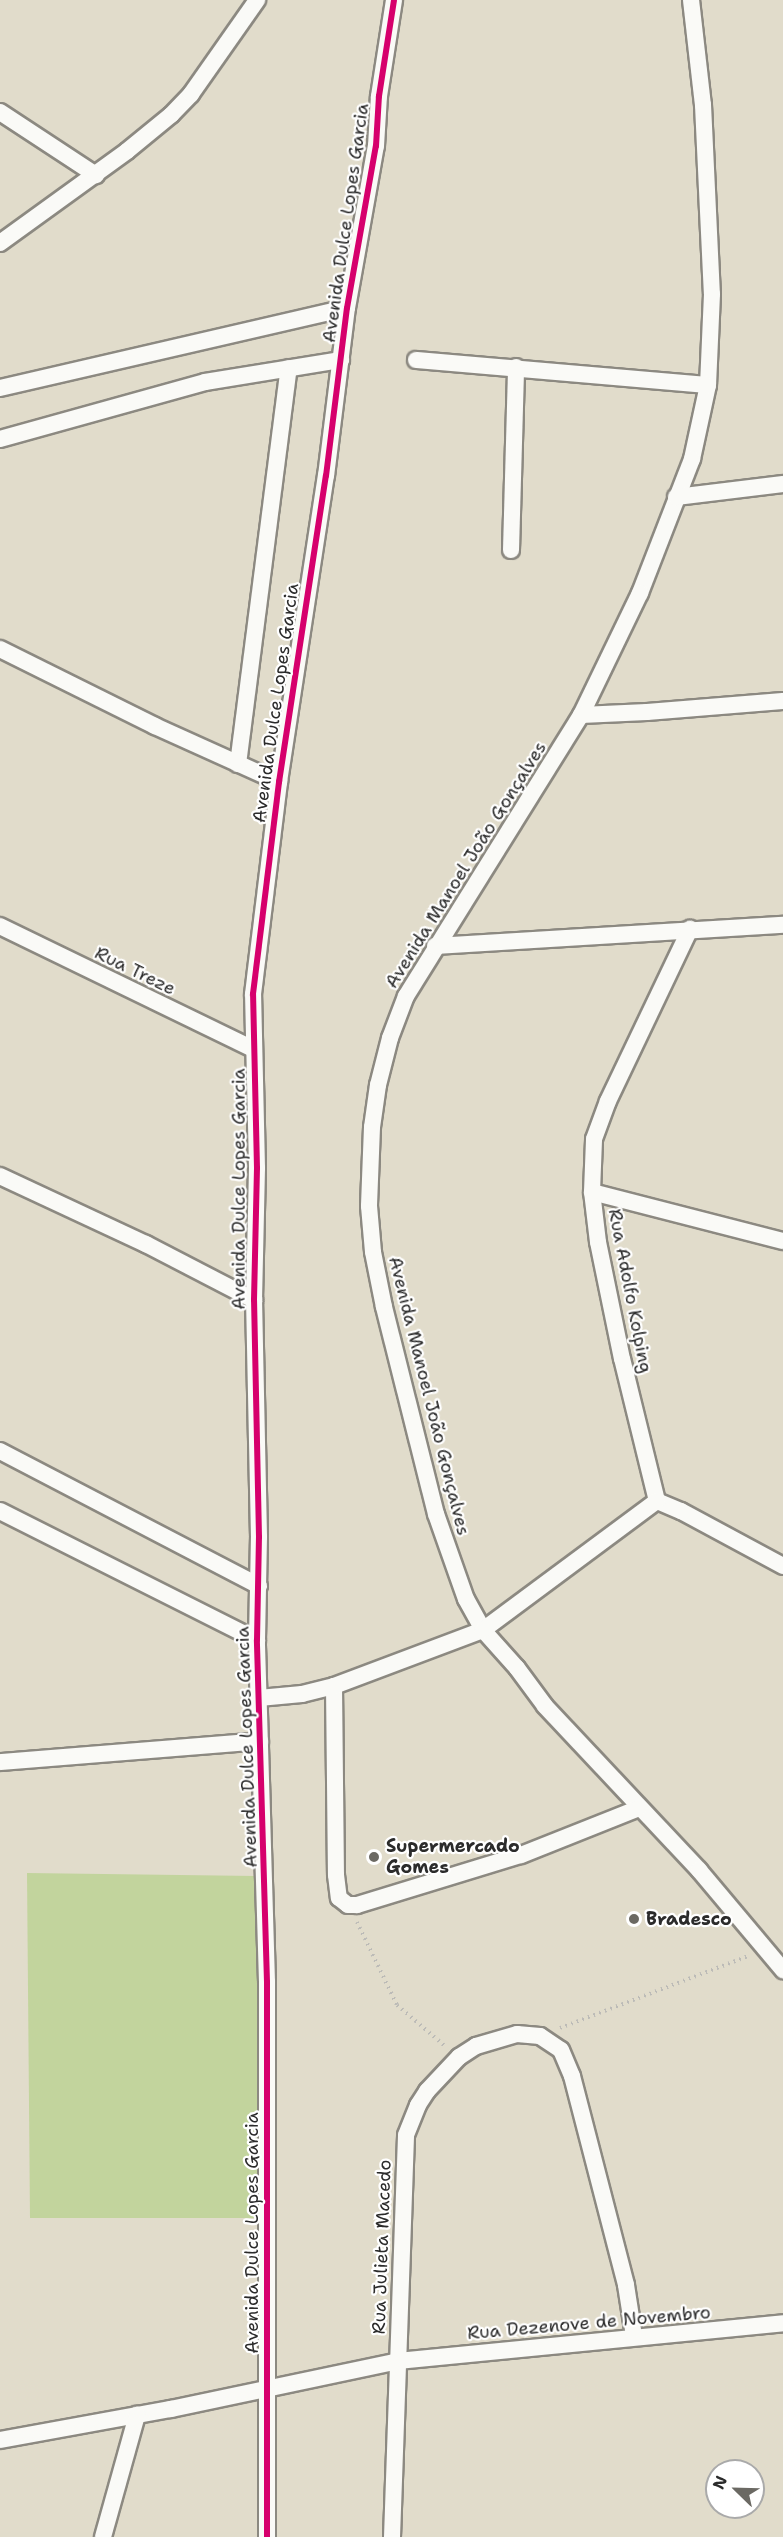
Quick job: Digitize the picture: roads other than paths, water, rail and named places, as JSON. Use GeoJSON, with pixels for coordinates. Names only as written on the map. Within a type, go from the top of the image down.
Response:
{"type":"FeatureCollection","features":[{"type":"Feature","properties":{"kind":"street"},"geometry":{"type":"LineString","coordinates":[[0,243],[96,175],[171,115],[191,94],[257,0]]}},
{"type":"Feature","properties":{"kind":"street","name":"Avenida Dulce Lopes Garcia"},"geometry":{"type":"LineString","coordinates":[[267,2537],[268,2433],[265,2388],[268,2259],[267,1982],[257,1640],[259,1586],[254,1300],[257,1168],[254,994],[279,782],[326,476],[346,308],[376,146],[379,96],[394,0]]}},
{"type":"Feature","properties":{"kind":"street","name":"Avenida Manoel João Gonçalves"},"geometry":{"type":"LineString","coordinates":[[691,0],[707,162],[712,294],[708,385],[692,459],[640,593],[581,715],[435,946],[406,996],[388,1047],[372,1126],[369,1206],[373,1252],[384,1307],[436,1514],[466,1599],[483,1630],[517,1668],[545,1706],[699,1870],[783,1970]]}},
{"type":"Feature","properties":{"kind":"street"},"geometry":{"type":"LineString","coordinates":[[0,112],[96,175]]}},
{"type":"Feature","properties":{"kind":"street"},"geometry":{"type":"LineString","coordinates":[[0,388],[346,308]]}},
{"type":"Feature","properties":{"kind":"street"},"geometry":{"type":"LineString","coordinates":[[0,439],[205,382],[341,360]]}},
{"type":"Feature","properties":{"kind":"street"},"geometry":{"type":"LineString","coordinates":[[416,360],[708,385]]}},
{"type":"Feature","properties":{"kind":"street"},"geometry":{"type":"LineString","coordinates":[[511,550],[516,367]]}},
{"type":"Feature","properties":{"kind":"street"},"geometry":{"type":"LineString","coordinates":[[238,764],[289,368]]}},
{"type":"Feature","properties":{"kind":"street"},"geometry":{"type":"LineString","coordinates":[[676,497],[783,484]]}},
{"type":"Feature","properties":{"kind":"street"},"geometry":{"type":"LineString","coordinates":[[0,649],[155,726],[279,782]]}},
{"type":"Feature","properties":{"kind":"street"},"geometry":{"type":"LineString","coordinates":[[581,715],[783,701]]}},
{"type":"Feature","properties":{"kind":"street"},"geometry":{"type":"LineString","coordinates":[[435,946],[783,924]]}},
{"type":"Feature","properties":{"kind":"street","name":"Rua Treze"},"geometry":{"type":"LineString","coordinates":[[0,926],[254,1049]]}},
{"type":"Feature","properties":{"kind":"street","name":"Rua Adolfo Kolping"},"geometry":{"type":"LineString","coordinates":[[657,1501],[597,1242],[592,1191],[594,1139],[599,1122],[690,929]]}},
{"type":"Feature","properties":{"kind":"street"},"geometry":{"type":"LineString","coordinates":[[0,1176],[146,1244],[254,1300]]}},
{"type":"Feature","properties":{"kind":"street"},"geometry":{"type":"LineString","coordinates":[[592,1191],[783,1240]]}},
{"type":"Feature","properties":{"kind":"street"},"geometry":{"type":"LineString","coordinates":[[0,1451],[259,1586]]}},
{"type":"Feature","properties":{"kind":"street"},"geometry":{"type":"LineString","coordinates":[[259,1698],[302,1694],[334,1686],[483,1630],[657,1501],[681,1511],[783,1566]]}},
{"type":"Feature","properties":{"kind":"street"},"geometry":{"type":"LineString","coordinates":[[0,1511],[257,1640]]}},
{"type":"Feature","properties":{"kind":"street"},"geometry":{"type":"LineString","coordinates":[[334,1686],[336,1875],[339,1898],[348,1905],[357,1905],[521,1855],[639,1808]]}},
{"type":"Feature","properties":{"kind":"street"},"geometry":{"type":"LineString","coordinates":[[0,1762],[261,1741]]}},
{"type":"Feature","properties":{"kind":"street","name":"Rua Julieta Macedo"},"geometry":{"type":"LineString","coordinates":[[393,2537],[406,2136],[418,2105],[427,2091],[459,2057],[476,2046],[502,2036],[517,2034],[540,2036],[561,2050],[572,2076],[626,2284],[634,2336]]}},
{"type":"Feature","properties":{"kind":"street","name":"Rua Dezenove de Novembro"},"geometry":{"type":"LineString","coordinates":[[0,2440],[138,2415],[398,2361],[783,2323]]}},
{"type":"Feature","properties":{"kind":"street"},"geometry":{"type":"LineString","coordinates":[[103,2537],[138,2415]]}},
{"type":"Feature","properties":{"kind":"place","name":"Supermercado Gomes"},"geometry":{"type":"Point","coordinates":[374,1857]}},
{"type":"Feature","properties":{"kind":"place","name":"Bradesco"},"geometry":{"type":"Point","coordinates":[634,1919]}}]}
